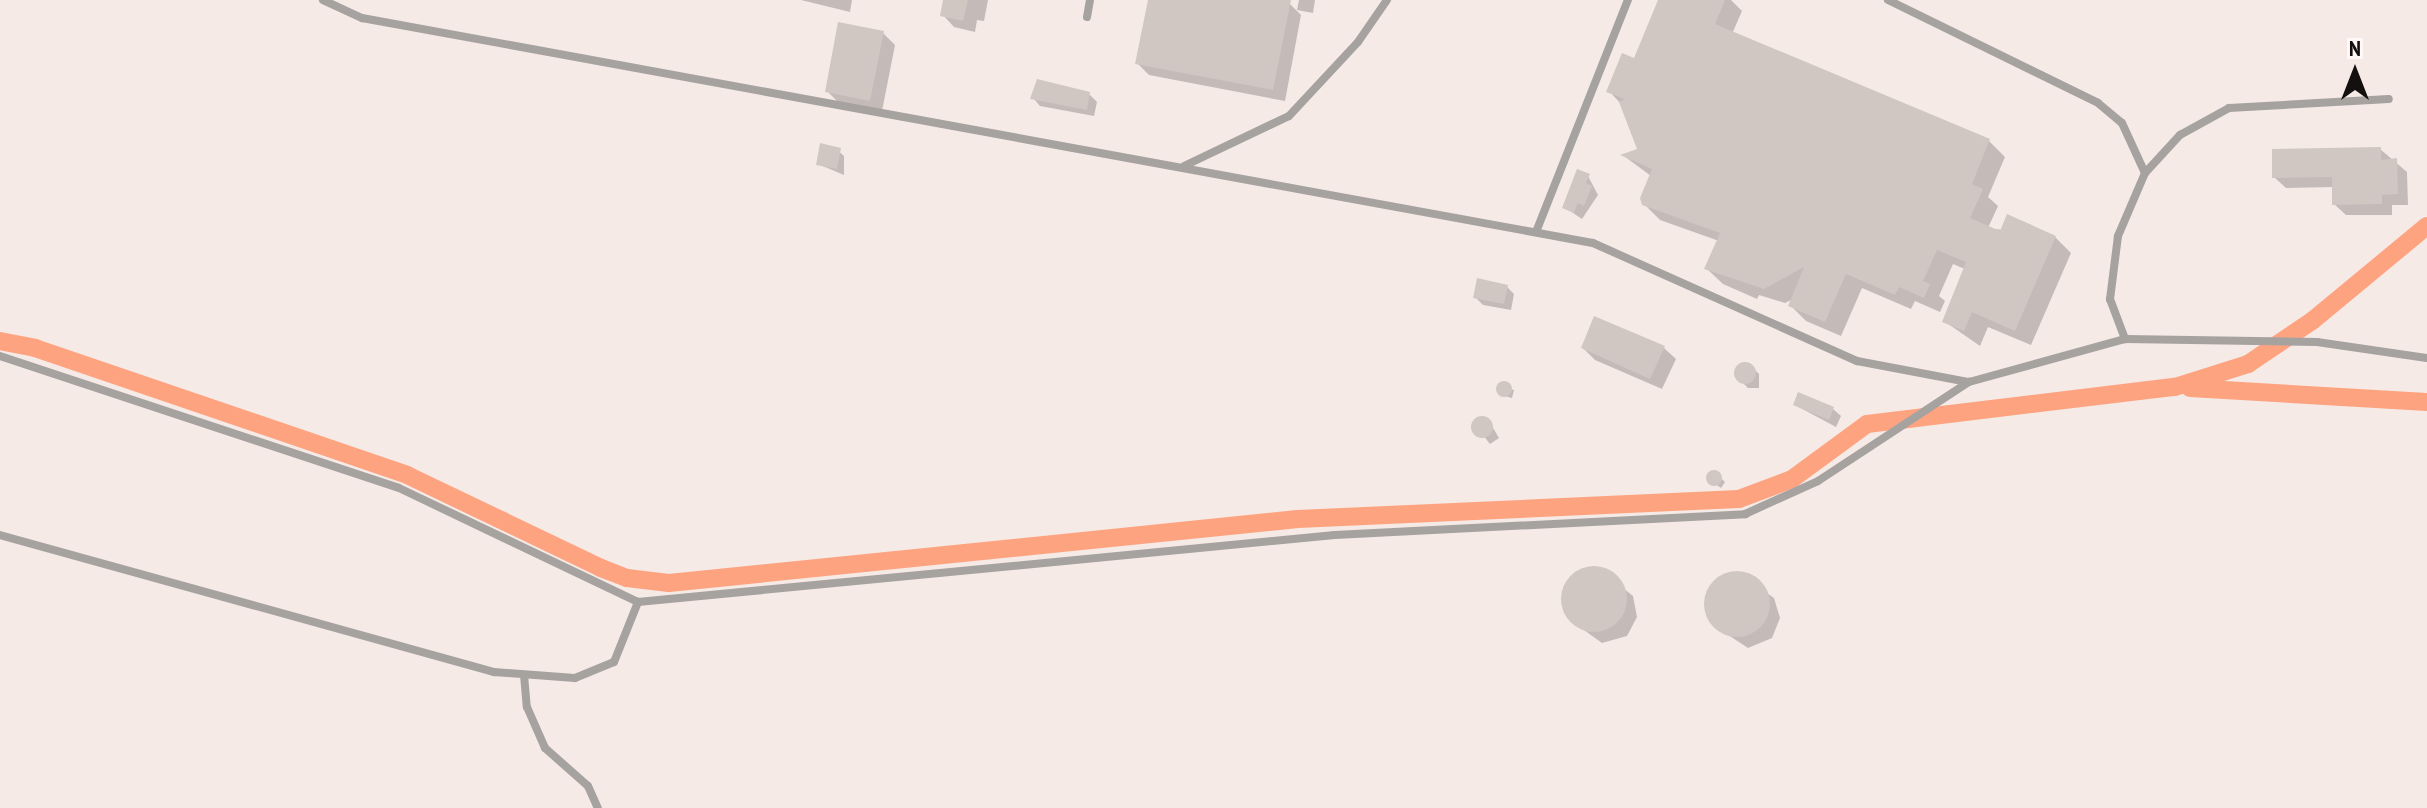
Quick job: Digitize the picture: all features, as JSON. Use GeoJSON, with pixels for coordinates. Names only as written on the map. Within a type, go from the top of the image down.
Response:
{"type":"FeatureCollection","features":[{"type":"Feature","properties":{"kind":"lane"},"geometry":{"type":"LineString","coordinates":[[323,0],[362,18],[1593,243],[1857,361],[1969,382]]}},
{"type":"Feature","properties":{"kind":"lane"},"geometry":{"type":"LineString","coordinates":[[1087,17],[1090,0]]}},
{"type":"Feature","properties":{"kind":"lane"},"geometry":{"type":"LineString","coordinates":[[1183,166],[1289,116],[1358,42],[1387,0]]}},
{"type":"Feature","properties":{"kind":"lane"},"geometry":{"type":"LineString","coordinates":[[1536,232],[1628,0]]}},
{"type":"Feature","properties":{"kind":"lane"},"geometry":{"type":"LineString","coordinates":[[1888,0],[2098,103],[2122,123],[2145,173]]}},
{"type":"Feature","properties":{"kind":"lane"},"geometry":{"type":"LineString","coordinates":[[2125,339],[2110,299],[2118,236],[2145,173],[2180,135],[2229,108],[2389,99]]}},
{"type":"Feature","properties":{"kind":"lane"},"geometry":{"type":"LineString","coordinates":[[0,356],[399,488],[638,602],[1335,535],[1745,514],[1818,481],[1969,382],[2125,339],[2317,342],[2427,358]]}},
{"type":"Feature","properties":{"kind":"lane"},"geometry":{"type":"LineString","coordinates":[[0,535],[494,672],[575,678],[614,662],[638,602]]}},
{"type":"Feature","properties":{"kind":"lane"},"geometry":{"type":"LineString","coordinates":[[524,675],[527,707],[545,748],[588,786],[598,808]]}},
{"type":"Feature","properties":{"kind":"building"},"geometry":{"type":"Polygon","coordinates":[[[943,0],[968,0],[963,21],[940,16],[943,0]]]}},
{"type":"Feature","properties":{"kind":"building"},"geometry":{"type":"Polygon","coordinates":[[[1148,0],[1291,0],[1273,90],[1135,64],[1148,0]]]}},
{"type":"Feature","properties":{"kind":"building"},"geometry":{"type":"Polygon","coordinates":[[[1658,0],[1725,0],[1715,24],[1990,139],[1972,184],[1983,189],[1970,218],[2000,231],[2007,214],[2056,236],[2015,331],[1972,312],[1964,331],[1942,322],[1966,262],[1937,250],[1923,281],[1930,284],[1924,298],[1899,287],[1895,295],[1846,274],[1825,322],[1788,306],[1804,267],[1764,289],[1704,269],[1720,233],[1642,205],[1640,198],[1652,169],[1620,155],[1637,149],[1619,102],[1625,99],[1606,92],[1622,53],[1634,58],[1658,0]]]}},
{"type":"Feature","properties":{"kind":"building"},"geometry":{"type":"Polygon","coordinates":[[[838,22],[884,31],[870,101],[825,92],[838,22]]]}},
{"type":"Feature","properties":{"kind":"building"},"geometry":{"type":"Polygon","coordinates":[[[1037,79],[1090,92],[1087,110],[1030,99],[1037,79]]]}},
{"type":"Feature","properties":{"kind":"building"},"geometry":{"type":"Polygon","coordinates":[[[820,143],[841,148],[837,169],[816,165],[820,143]]]}},
{"type":"Feature","properties":{"kind":"building"},"geometry":{"type":"Polygon","coordinates":[[[2381,147],[2381,160],[2397,158],[2398,194],[2382,195],[2382,204],[2332,205],[2332,177],[2272,178],[2272,149],[2381,147]]]}},
{"type":"Feature","properties":{"kind":"building"},"geometry":{"type":"Polygon","coordinates":[[[1577,169],[1590,174],[1586,183],[1592,186],[1584,206],[1578,203],[1574,213],[1562,208],[1577,169]]]}},
{"type":"Feature","properties":{"kind":"building"},"geometry":{"type":"Polygon","coordinates":[[[1477,278],[1508,285],[1504,304],[1473,298],[1477,278]]]}},
{"type":"Feature","properties":{"kind":"building"},"geometry":{"type":"Polygon","coordinates":[[[1594,316],[1665,346],[1650,379],[1581,348],[1594,316]]]}},
{"type":"Feature","properties":{"kind":"building"},"geometry":{"type":"Polygon","coordinates":[[[1745,362],[1753,365],[1756,373],[1753,381],[1745,384],[1737,381],[1734,373],[1737,365],[1745,362]]]}},
{"type":"Feature","properties":{"kind":"building"},"geometry":{"type":"Polygon","coordinates":[[[1504,381],[1510,383],[1510,395],[1504,397],[1498,395],[1496,389],[1498,383],[1504,381]]]}},
{"type":"Feature","properties":{"kind":"building"},"geometry":{"type":"Polygon","coordinates":[[[1798,392],[1834,407],[1829,420],[1793,405],[1798,392]]]}},
{"type":"Feature","properties":{"kind":"building"},"geometry":{"type":"Polygon","coordinates":[[[1482,416],[1490,419],[1493,427],[1490,435],[1482,438],[1474,435],[1471,427],[1474,419],[1482,416]]]}},
{"type":"Feature","properties":{"kind":"building"},"geometry":{"type":"Polygon","coordinates":[[[1711,470],[1717,470],[1722,478],[1720,484],[1711,486],[1706,481],[1706,475],[1711,470]]]}},
{"type":"Feature","properties":{"kind":"building"},"geometry":{"type":"Polygon","coordinates":[[[1588,566],[1600,566],[1612,571],[1622,581],[1627,599],[1625,612],[1612,627],[1600,632],[1588,632],[1576,627],[1566,617],[1561,605],[1561,593],[1566,581],[1576,571],[1588,566]]]}},
{"type":"Feature","properties":{"kind":"building"},"geometry":{"type":"Polygon","coordinates":[[[1737,571],[1750,574],[1760,581],[1767,591],[1770,604],[1767,617],[1760,627],[1750,634],[1737,637],[1724,634],[1714,627],[1707,617],[1704,604],[1707,591],[1714,581],[1724,574],[1737,571]]]}},
{"type":"Feature","properties":{"kind":"waterway"},"geometry":{"type":"LineString","coordinates":[[0,341],[35,348],[407,475],[601,568],[627,578],[669,583],[1298,519],[1739,499],[1792,479],[1867,424],[2175,387],[2248,364],[2312,321],[2427,226]]}},
{"type":"Feature","properties":{"kind":"waterway"},"geometry":{"type":"LineString","coordinates":[[2190,388],[2427,402]]}}]}
